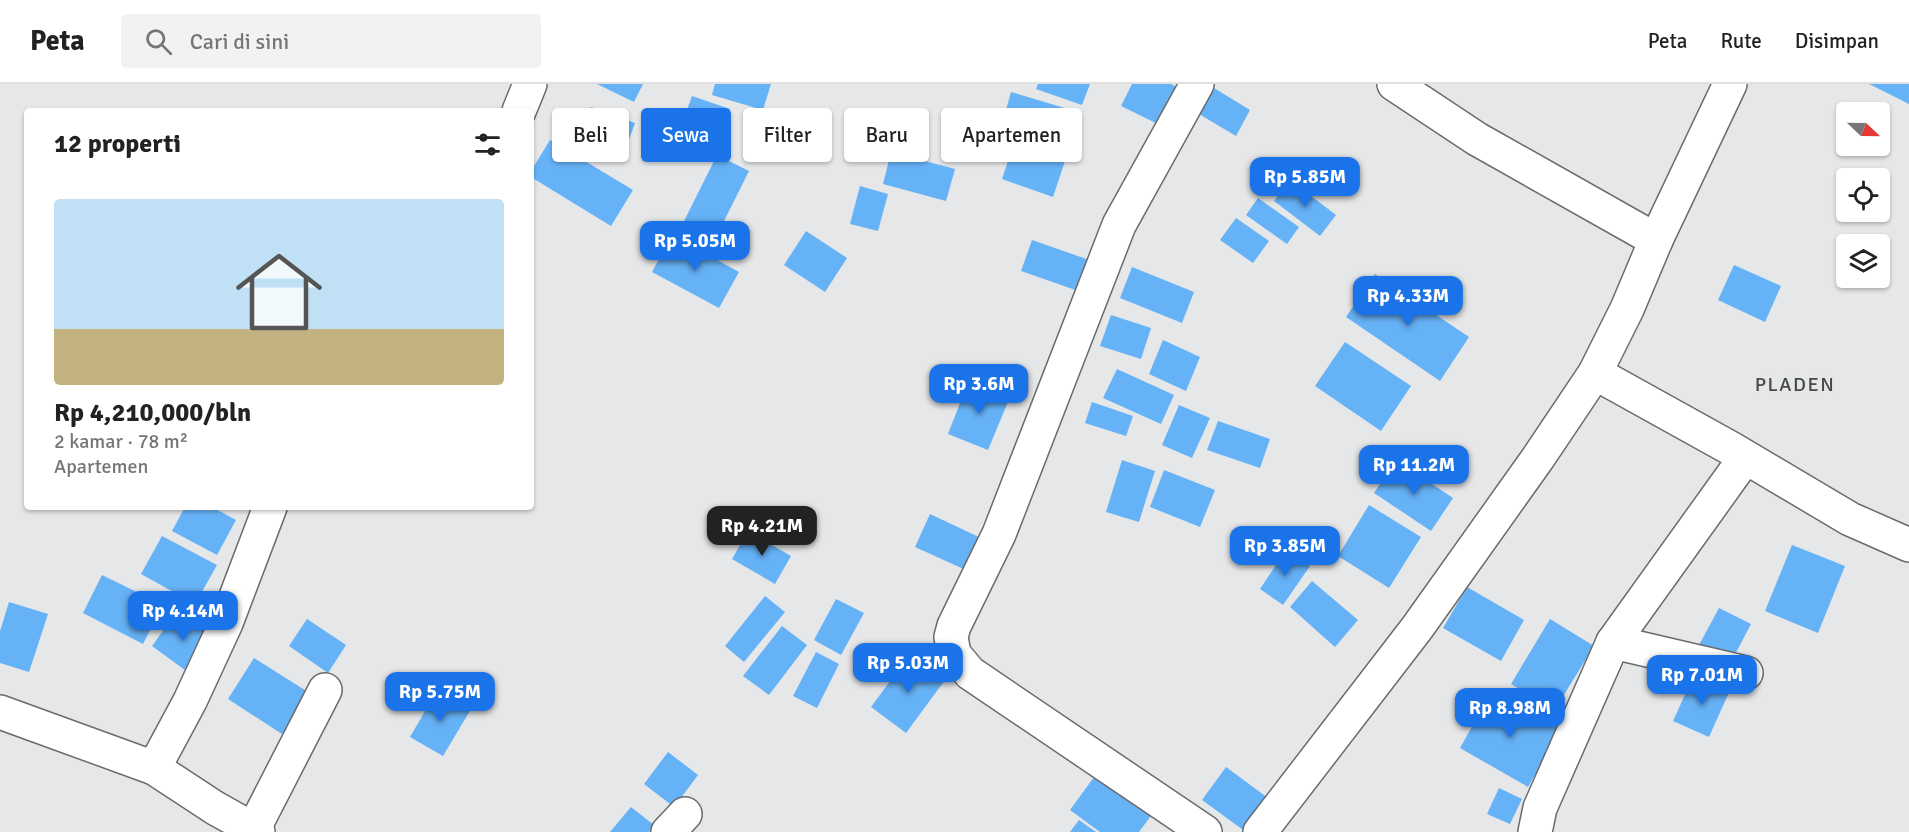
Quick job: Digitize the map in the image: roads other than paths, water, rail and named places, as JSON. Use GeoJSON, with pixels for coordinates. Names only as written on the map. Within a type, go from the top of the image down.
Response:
{"type":"FeatureCollection","features":[{"type":"Feature","properties":{"kind":"street"},"geometry":{"type":"LineString","coordinates":[[520,108],[531,84]]}},
{"type":"Feature","properties":{"kind":"street"},"geometry":{"type":"LineString","coordinates":[[1197,84],[1119,225],[999,534],[959,614],[951,637],[951,644],[954,654],[970,673],[1205,832]]}},
{"type":"Feature","properties":{"kind":"street"},"geometry":{"type":"LineString","coordinates":[[1394,84],[1477,139],[1656,240]]}},
{"type":"Feature","properties":{"kind":"street"},"geometry":{"type":"LineString","coordinates":[[1260,832],[1417,628],[1538,458],[1595,373],[1627,309],[1656,240],[1730,84]]}},
{"type":"Feature","properties":{"kind":"street"},"geometry":{"type":"LineString","coordinates":[[1595,373],[1851,519],[1909,545]]}},
{"type":"Feature","properties":{"kind":"street"},"geometry":{"type":"LineString","coordinates":[[1534,832],[1540,808],[1613,642],[1745,458]]}},
{"type":"Feature","properties":{"kind":"street"},"geometry":{"type":"LineString","coordinates":[[154,768],[190,701],[226,623],[269,510]]}},
{"type":"Feature","properties":{"kind":"street"},"geometry":{"type":"LineString","coordinates":[[1613,642],[1746,673]]}},
{"type":"Feature","properties":{"kind":"street"},"geometry":{"type":"LineString","coordinates":[[0,712],[154,768],[254,831],[325,690]]}},
{"type":"Feature","properties":{"kind":"district","name":"PLADEN"},"geometry":{"type":"Point","coordinates":[1795,384]}}]}
